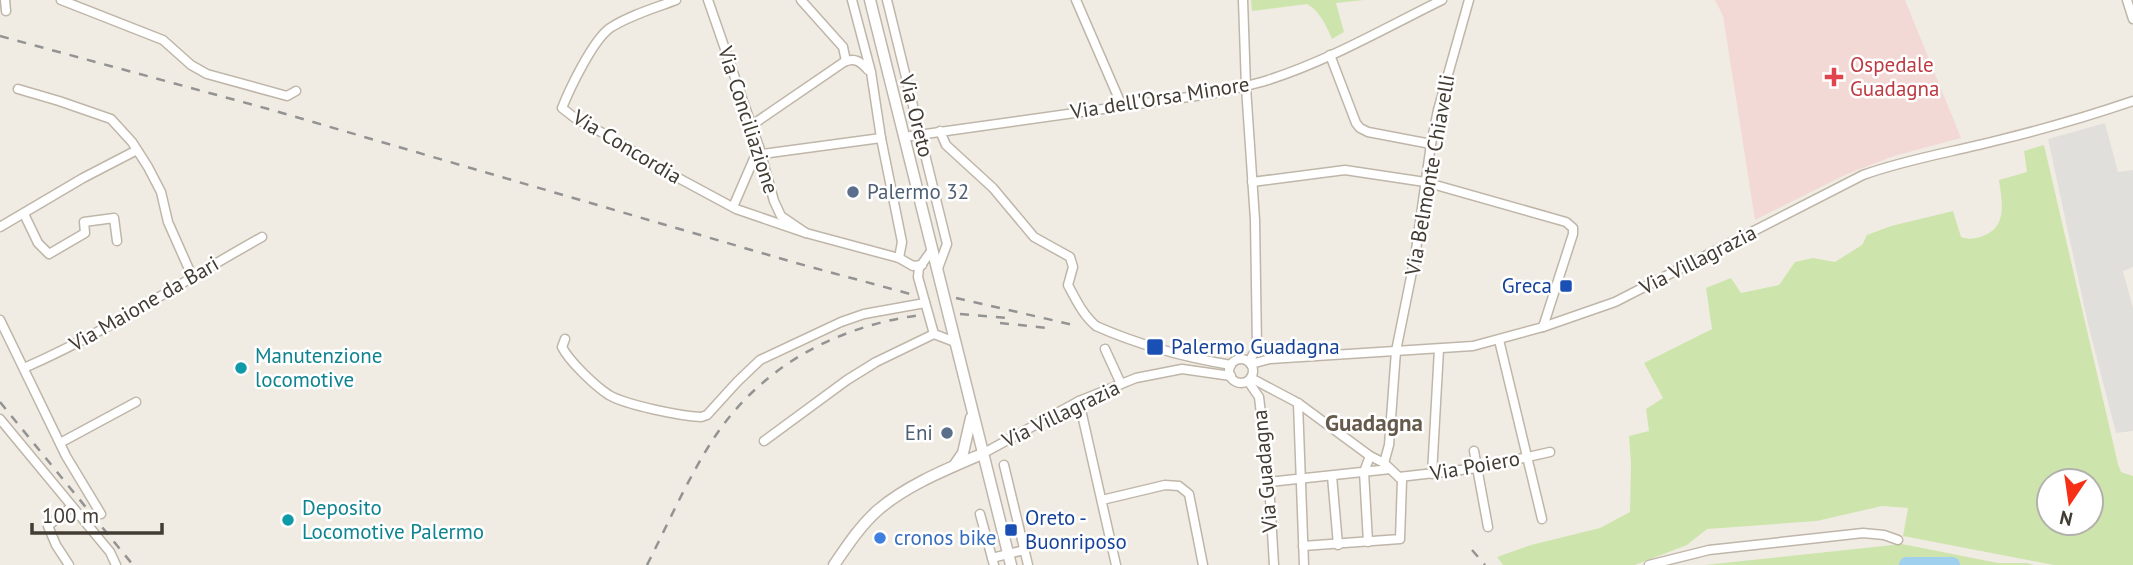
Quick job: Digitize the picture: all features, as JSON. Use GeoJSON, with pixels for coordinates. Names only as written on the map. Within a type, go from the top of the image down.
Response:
{"type":"FeatureCollection","features":[{"type":"Feature","properties":{"kind":"street"},"geometry":{"type":"LineString","coordinates":[[5,0],[6,11]]}},
{"type":"Feature","properties":{"kind":"street"},"geometry":{"type":"LineString","coordinates":[[61,0],[163,40],[191,65],[207,74],[287,96],[296,91]]}},
{"type":"Feature","properties":{"kind":"street","name":"Via Concordia"},"geometry":{"type":"LineString","coordinates":[[676,0],[608,29],[588,56],[568,91],[562,108],[658,167],[733,207],[806,233]]}},
{"type":"Feature","properties":{"kind":"street","name":"Via Conciliazione"},"geometry":{"type":"LineString","coordinates":[[708,0],[761,150],[774,201],[781,216],[806,233],[899,258],[913,266],[922,265]]}},
{"type":"Feature","properties":{"kind":"street"},"geometry":{"type":"LineString","coordinates":[[801,0],[844,47],[846,61]]}},
{"type":"Feature","properties":{"kind":"street","name":"Via Oreto"},"geometry":{"type":"LineString","coordinates":[[852,0],[871,72],[902,242],[899,258]]}},
{"type":"Feature","properties":{"kind":"street","name":"Via Oreto"},"geometry":{"type":"LineString","coordinates":[[870,0],[1012,565]]}},
{"type":"Feature","properties":{"kind":"street","name":"Via Oreto"},"geometry":{"type":"LineString","coordinates":[[887,0],[947,244],[937,271]]}},
{"type":"Feature","properties":{"kind":"street"},"geometry":{"type":"LineString","coordinates":[[1076,0],[1122,106]]}},
{"type":"Feature","properties":{"kind":"street"},"geometry":{"type":"LineString","coordinates":[[1243,0],[1255,220],[1257,347],[1250,363],[1253,371],[1249,379]]}},
{"type":"Feature","properties":{"kind":"street","name":"Via dell'Orsa Minore"},"geometry":{"type":"LineString","coordinates":[[904,137],[1246,87],[1330,55],[1442,0]]}},
{"type":"Feature","properties":{"kind":"street","name":"Via Belmonte Chiavelli"},"geometry":{"type":"LineString","coordinates":[[1387,466],[1396,351],[1415,257],[1424,182],[1438,110],[1469,0]]}},
{"type":"Feature","properties":{"kind":"street"},"geometry":{"type":"LineString","coordinates":[[2127,0],[2133,19]]}},
{"type":"Feature","properties":{"kind":"street"},"geometry":{"type":"LineString","coordinates":[[1330,55],[1360,128],[1367,132],[1431,144]]}},
{"type":"Feature","properties":{"kind":"street"},"geometry":{"type":"LineString","coordinates":[[752,125],[846,61],[856,60],[871,72]]}},
{"type":"Feature","properties":{"kind":"street"},"geometry":{"type":"LineString","coordinates":[[18,89],[111,119],[137,150],[161,192],[168,222],[192,276]]}},
{"type":"Feature","properties":{"kind":"street","name":"Via Villagrazia"},"geometry":{"type":"LineString","coordinates":[[1250,363],[1270,359],[1473,346],[1543,327],[1615,302],[1890,165],[1998,141],[2133,101]]}},
{"type":"Feature","properties":{"kind":"street"},"geometry":{"type":"LineString","coordinates":[[940,131],[946,145],[993,188],[1034,237],[1070,257],[1073,267],[1068,285],[1079,305],[1096,326],[1147,347],[1201,360],[1231,365],[1241,359],[1250,363]]}},
{"type":"Feature","properties":{"kind":"street"},"geometry":{"type":"LineString","coordinates":[[733,207],[761,150],[881,138]]}},
{"type":"Feature","properties":{"kind":"street"},"geometry":{"type":"LineString","coordinates":[[0,227],[137,150]]}},
{"type":"Feature","properties":{"kind":"street"},"geometry":{"type":"LineString","coordinates":[[1252,182],[1345,170],[1424,182],[1566,222],[1573,228],[1573,234],[1543,327]]}},
{"type":"Feature","properties":{"kind":"street"},"geometry":{"type":"LineString","coordinates":[[23,214],[38,243],[49,254],[85,233],[84,222],[114,218],[117,241]]}},
{"type":"Feature","properties":{"kind":"street","name":"Via Maione da Bari"},"geometry":{"type":"LineString","coordinates":[[24,368],[92,336],[262,237]]}},
{"type":"Feature","properties":{"kind":"street"},"geometry":{"type":"LineString","coordinates":[[932,250],[919,268],[918,277],[934,334]]}},
{"type":"Feature","properties":{"kind":"street"},"geometry":{"type":"LineString","coordinates":[[565,339],[562,347],[569,359],[610,396],[661,410],[701,417],[707,415],[760,360],[841,321],[885,309],[925,303]]}},
{"type":"Feature","properties":{"kind":"street"},"geometry":{"type":"LineString","coordinates":[[0,322],[60,443],[101,514]]}},
{"type":"Feature","properties":{"kind":"street"},"geometry":{"type":"LineString","coordinates":[[764,441],[876,362],[934,334],[955,342]]}},
{"type":"Feature","properties":{"kind":"street"},"geometry":{"type":"LineString","coordinates":[[1499,340],[1542,519]]}},
{"type":"Feature","properties":{"kind":"street"},"geometry":{"type":"LineString","coordinates":[[1105,349],[1121,384]]}},
{"type":"Feature","properties":{"kind":"street"},"geometry":{"type":"LineString","coordinates":[[1432,474],[1439,349]]}},
{"type":"Feature","properties":{"kind":"street"},"geometry":{"type":"LineString","coordinates":[[1231,365],[1231,376],[1240,382],[1249,379],[1298,403],[1387,466],[1400,479],[1400,539],[1303,546]]}},
{"type":"Feature","properties":{"kind":"street","name":"Via Villagrazia"},"geometry":{"type":"LineString","coordinates":[[982,454],[1079,401],[1136,378],[1182,369],[1231,376]]}},
{"type":"Feature","properties":{"kind":"street","name":"Via Guadagna"},"geometry":{"type":"LineString","coordinates":[[1249,379],[1258,397],[1269,482],[1275,565]]}},
{"type":"Feature","properties":{"kind":"street"},"geometry":{"type":"LineString","coordinates":[[1079,401],[1116,565]]}},
{"type":"Feature","properties":{"kind":"street"},"geometry":{"type":"LineString","coordinates":[[60,443],[136,402]]}},
{"type":"Feature","properties":{"kind":"street"},"geometry":{"type":"LineString","coordinates":[[1298,403],[1304,565]]}},
{"type":"Feature","properties":{"kind":"street"},"geometry":{"type":"LineString","coordinates":[[954,466],[963,453],[972,414]]}},
{"type":"Feature","properties":{"kind":"street"},"geometry":{"type":"LineString","coordinates":[[0,420],[110,552],[116,565]]}},
{"type":"Feature","properties":{"kind":"street"},"geometry":{"type":"LineString","coordinates":[[1474,452],[1488,527]]}},
{"type":"Feature","properties":{"kind":"street","name":"Via Poiero"},"geometry":{"type":"LineString","coordinates":[[1400,479],[1478,468],[1550,452]]}},
{"type":"Feature","properties":{"kind":"street"},"geometry":{"type":"LineString","coordinates":[[834,565],[863,525],[878,510],[899,495],[982,454]]}},
{"type":"Feature","properties":{"kind":"street"},"geometry":{"type":"LineString","coordinates":[[1368,542],[1364,472],[1370,456]]}},
{"type":"Feature","properties":{"kind":"street"},"geometry":{"type":"LineString","coordinates":[[1004,465],[1028,565]]}},
{"type":"Feature","properties":{"kind":"street"},"geometry":{"type":"LineString","coordinates":[[1269,482],[1364,472],[1387,466]]}},
{"type":"Feature","properties":{"kind":"street"},"geometry":{"type":"LineString","coordinates":[[1332,476],[1338,545]]}},
{"type":"Feature","properties":{"kind":"street"},"geometry":{"type":"LineString","coordinates":[[1102,500],[1165,485],[1179,486],[1188,494],[1203,565]]}},
{"type":"Feature","properties":{"kind":"street"},"geometry":{"type":"LineString","coordinates":[[69,565],[48,526],[71,507]]}},
{"type":"Feature","properties":{"kind":"street"},"geometry":{"type":"LineString","coordinates":[[980,514],[993,561],[1009,553],[1024,550]]}},
{"type":"Feature","properties":{"kind":"street"},"geometry":{"type":"LineString","coordinates":[[1649,565],[1709,550],[1863,533],[1898,540]]}},
{"type":"Feature","properties":{"kind":"shaded area","name":"Ospedale Guadagna"},"geometry":{"type":"Polygon","coordinates":[[[1715,0],[1905,0],[1961,138],[1894,156],[1847,174],[1755,220],[1723,16],[1715,0]]]}},
{"type":"Feature","properties":{"kind":"shaded area"},"geometry":{"type":"Polygon","coordinates":[[[2105,123],[2118,172],[2133,170],[2133,267],[2123,271],[2133,308],[2133,431],[2116,433],[2088,324],[2048,139],[2105,123]]]}},
{"type":"Feature","properties":{"kind":"green space"},"geometry":{"type":"Polygon","coordinates":[[[1251,0],[1364,0],[1336,3],[1344,32],[1332,39],[1319,15],[1307,4],[1252,11],[1251,0]]]}},
{"type":"Feature","properties":{"kind":"green space"},"geometry":{"type":"Polygon","coordinates":[[[2044,145],[2118,464],[2121,472],[2133,476],[2133,565],[2054,565],[1903,536],[1908,508],[1882,506],[1817,521],[1707,529],[1687,545],[1635,565],[1503,565],[1497,557],[1531,545],[1600,528],[1630,512],[1629,436],[1649,431],[1646,409],[1663,398],[1644,363],[1712,329],[1706,288],[1731,278],[1741,293],[1779,285],[1795,262],[1813,258],[1835,262],[1862,245],[1867,235],[1891,226],[1953,211],[1961,237],[1972,239],[1983,236],[1991,232],[2000,220],[2002,205],[1999,180],[2027,172],[2024,151],[2044,145]]]}},
{"type":"Feature","properties":{"kind":"green space"},"geometry":{"type":"Polygon","coordinates":[[[1902,544],[1998,563],[2034,565],[1705,565],[1902,544]]]}},
{"type":"Feature","properties":{"kind":"waterway"},"geometry":{"type":"LineString","coordinates":[[1907,565],[1952,565]]}},
{"type":"Feature","properties":{"kind":"railway"},"geometry":{"type":"LineString","coordinates":[[0,36],[272,110],[914,295]]}},
{"type":"Feature","properties":{"kind":"railway"},"geometry":{"type":"LineString","coordinates":[[956,298],[1078,326]]}},
{"type":"Feature","properties":{"kind":"railway"},"geometry":{"type":"LineString","coordinates":[[960,314],[1009,318]]}},
{"type":"Feature","properties":{"kind":"railway"},"geometry":{"type":"LineString","coordinates":[[647,565],[712,441],[752,392],[776,372],[829,340],[859,329],[921,315]]}},
{"type":"Feature","properties":{"kind":"railway"},"geometry":{"type":"LineString","coordinates":[[1000,323],[1048,328]]}},
{"type":"Feature","properties":{"kind":"railway"},"geometry":{"type":"LineString","coordinates":[[0,402],[133,565]]}},
{"type":"Feature","properties":{"kind":"railway"},"geometry":{"type":"LineString","coordinates":[[1472,550],[1485,565]]}},
{"type":"Feature","properties":{"kind":"place","name":"Ospedale Guadagna"},"geometry":{"type":"Point","coordinates":[1834,77]}},
{"type":"Feature","properties":{"kind":"place","name":"Palermo 32"},"geometry":{"type":"Point","coordinates":[853,192]}},
{"type":"Feature","properties":{"kind":"place","name":"Greca"},"geometry":{"type":"Point","coordinates":[1566,286]}},
{"type":"Feature","properties":{"kind":"place","name":"Palermo Guadagna"},"geometry":{"type":"Point","coordinates":[1155,347]}},
{"type":"Feature","properties":{"kind":"place","name":"Manutenzione locomotive"},"geometry":{"type":"Point","coordinates":[241,368]}},
{"type":"Feature","properties":{"kind":"place","name":"Eni"},"geometry":{"type":"Point","coordinates":[947,433]}},
{"type":"Feature","properties":{"kind":"place","name":"Deposito Locomotive Palermo"},"geometry":{"type":"Point","coordinates":[288,520]}},
{"type":"Feature","properties":{"kind":"place","name":"Oreto - Buonriposo"},"geometry":{"type":"Point","coordinates":[1011,530]}},
{"type":"Feature","properties":{"kind":"place","name":"cronos bike"},"geometry":{"type":"Point","coordinates":[880,538]}},
{"type":"Feature","properties":{"kind":"district","name":"Guadagna"},"geometry":{"type":"Point","coordinates":[1374,423]}}]}
